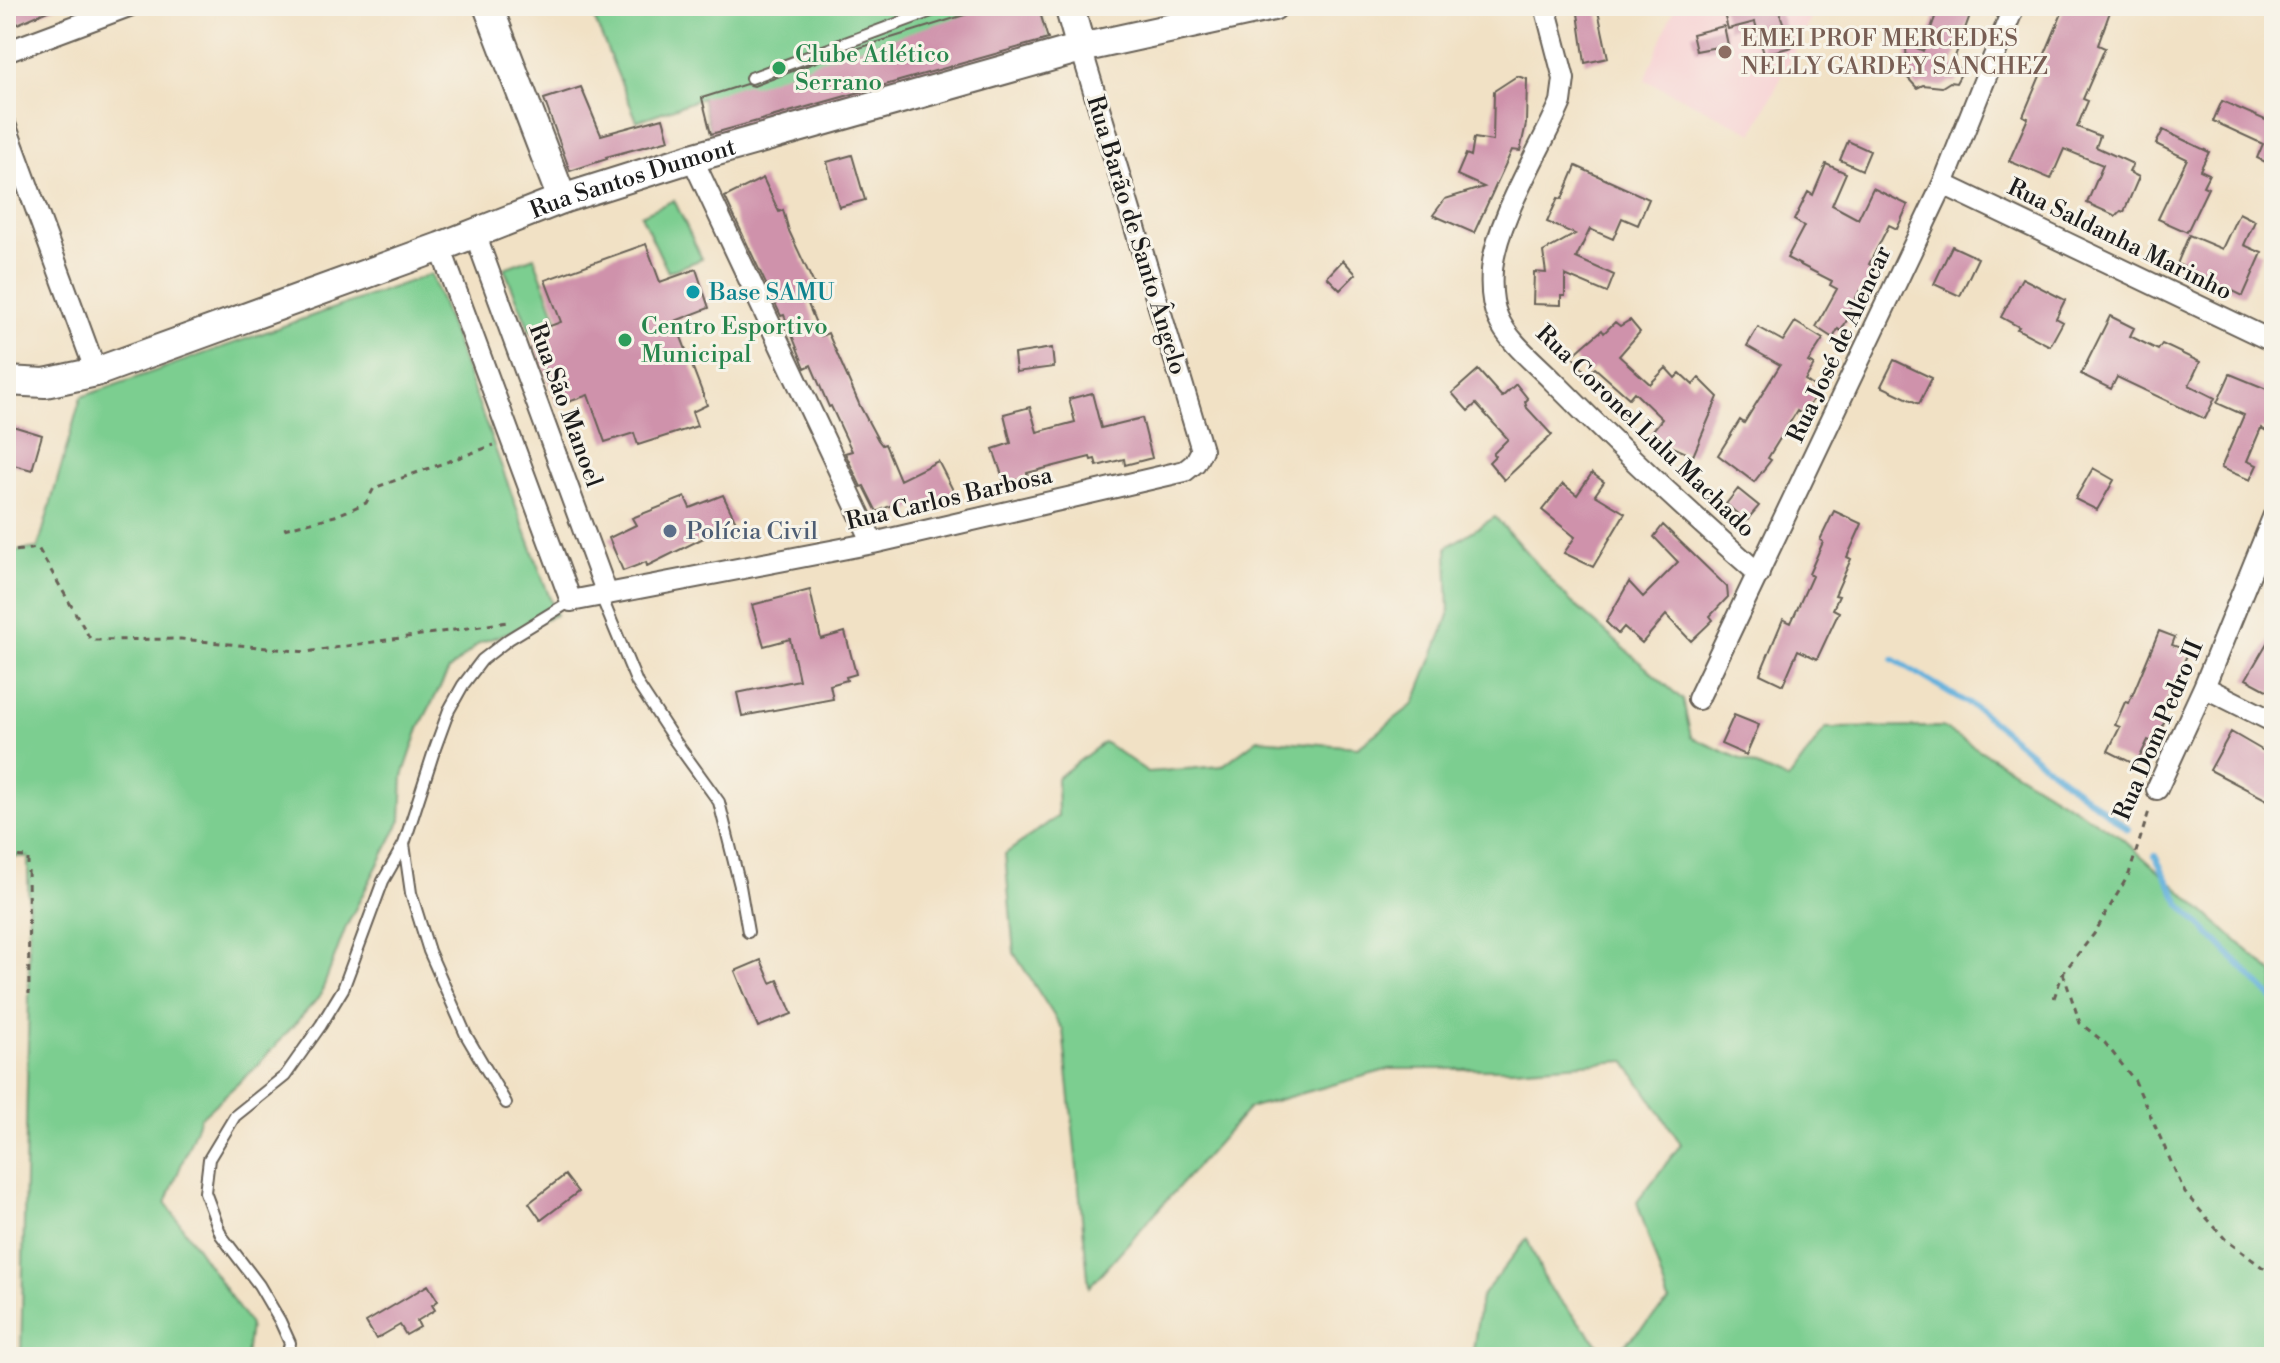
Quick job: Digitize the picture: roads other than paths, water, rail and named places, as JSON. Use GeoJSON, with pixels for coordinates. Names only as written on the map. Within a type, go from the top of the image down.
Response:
{"type":"FeatureCollection","features":[{"type":"Feature","properties":{"kind":"main road"},"geometry":{"type":"LineString","coordinates":[[488,6],[562,199]]}},
{"type":"Feature","properties":{"kind":"main road","name":"Rua Barão de Santo Ângelo"},"geometry":{"type":"LineString","coordinates":[[1069,6],[1081,48]]}},
{"type":"Feature","properties":{"kind":"main road","name":"Rua Santos Dumont"},"geometry":{"type":"LineString","coordinates":[[6,381],[45,383],[96,372],[440,247],[562,199],[692,158],[1081,48],[1273,6]]}},
{"type":"Feature","properties":{"kind":"street"},"geometry":{"type":"LineString","coordinates":[[6,52],[129,6]]}},
{"type":"Feature","properties":{"kind":"street","name":"Rua Coronel Lulu Machado"},"geometry":{"type":"LineString","coordinates":[[1545,6],[1564,79],[1561,102],[1497,239],[1492,271],[1498,318],[1512,338],[1587,415],[1665,491],[1759,574]]}},
{"type":"Feature","properties":{"kind":"street","name":"Rua José de Alencar"},"geometry":{"type":"LineString","coordinates":[[1698,699],[1943,184],[2014,6]]}},
{"type":"Feature","properties":{"kind":"street","name":"Rua Barão de Santo Ângelo"},"geometry":{"type":"LineString","coordinates":[[1081,48],[1202,450],[1195,463]]}},
{"type":"Feature","properties":{"kind":"street"},"geometry":{"type":"LineString","coordinates":[[6,127],[96,372]]}},
{"type":"Feature","properties":{"kind":"street"},"geometry":{"type":"LineString","coordinates":[[692,158],[873,543]]}},
{"type":"Feature","properties":{"kind":"street","name":"Rua Saldanha Marinho"},"geometry":{"type":"LineString","coordinates":[[1943,184],[2274,342]]}},
{"type":"Feature","properties":{"kind":"street","name":"Rua São Manoel"},"geometry":{"type":"LineString","coordinates":[[475,234],[604,595]]}},
{"type":"Feature","properties":{"kind":"street"},"geometry":{"type":"LineString","coordinates":[[440,247],[571,601]]}},
{"type":"Feature","properties":{"kind":"street","name":"Rua Carlos Barbosa"},"geometry":{"type":"LineString","coordinates":[[571,601],[873,543],[1185,471],[1195,463]]}},
{"type":"Feature","properties":{"kind":"street","name":"Rua Dom Pedro II"},"geometry":{"type":"LineString","coordinates":[[2157,789],[2204,687],[2274,515]]}},
{"type":"Feature","properties":{"kind":"street"},"geometry":{"type":"LineString","coordinates":[[2204,687],[2274,722]]}},
{"type":"Feature","properties":{"kind":"lane"},"geometry":{"type":"LineString","coordinates":[[751,78],[945,6]]}},
{"type":"Feature","properties":{"kind":"lane"},"geometry":{"type":"LineString","coordinates":[[604,595],[637,683],[719,802],[748,932]]}},
{"type":"Feature","properties":{"kind":"lane"},"geometry":{"type":"LineString","coordinates":[[287,1357],[290,1343],[280,1321],[259,1285],[221,1235],[205,1192],[209,1159],[235,1116],[285,1076],[343,989],[383,881],[404,844],[449,710],[463,685],[482,660],[509,639],[571,601]]}},
{"type":"Feature","properties":{"kind":"lane"},"geometry":{"type":"LineString","coordinates":[[404,844],[411,893],[429,951],[466,1035],[506,1103]]}},
{"type":"Feature","properties":{"kind":"waterway"},"geometry":{"type":"LineString","coordinates":[[1893,659],[1979,710],[2128,829]]}},
{"type":"Feature","properties":{"kind":"waterway"},"geometry":{"type":"LineString","coordinates":[[2155,856],[2181,905],[2274,1000]]}},
{"type":"Feature","properties":{"kind":"place","name":"EMEI PROF MERCEDES NELLY GARDEY SANCHEZ"},"geometry":{"type":"Point","coordinates":[1725,52]}},
{"type":"Feature","properties":{"kind":"place","name":"Clube Atlético Serrano"},"geometry":{"type":"Point","coordinates":[779,68]}},
{"type":"Feature","properties":{"kind":"place","name":"Base SAMU"},"geometry":{"type":"Point","coordinates":[693,292]}},
{"type":"Feature","properties":{"kind":"place","name":"Centro Esportivo Municipal"},"geometry":{"type":"Point","coordinates":[625,340]}},
{"type":"Feature","properties":{"kind":"place","name":"Polícia Civil"},"geometry":{"type":"Point","coordinates":[670,531]}}]}
